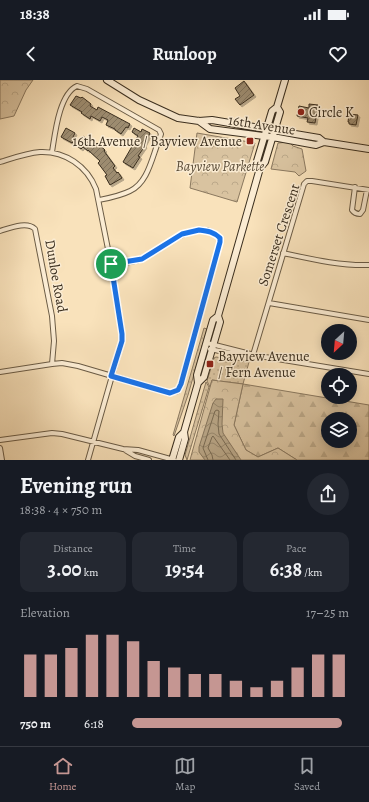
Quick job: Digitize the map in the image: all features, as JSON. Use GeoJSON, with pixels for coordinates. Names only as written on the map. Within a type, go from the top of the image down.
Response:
{"type":"FeatureCollection","features":[{"type":"Feature","properties":{"kind":"main road","name":"16th Avenue"},"geometry":{"type":"LineString","coordinates":[[107,80],[139,100],[171,115],[199,121],[212,120],[267,128],[319,138],[324,142]]}},
{"type":"Feature","properties":{"kind":"main road"},"geometry":{"type":"LineString","coordinates":[[260,168],[257,161],[272,111],[277,107],[285,80]]}},
{"type":"Feature","properties":{"kind":"main road"},"geometry":{"type":"LineString","coordinates":[[179,460],[185,439],[184,432],[198,383],[197,375],[209,347],[213,320],[218,316],[260,168],[265,162],[275,130],[280,112],[277,107]]}},
{"type":"Feature","properties":{"kind":"main road","name":"16th Avenue"},"geometry":{"type":"LineString","coordinates":[[199,121],[210,129],[272,137],[316,145],[324,142],[369,149]]}},
{"type":"Feature","properties":{"kind":"main road"},"geometry":{"type":"LineString","coordinates":[[173,460],[179,437],[184,432]]}},
{"type":"Feature","properties":{"kind":"street"},"geometry":{"type":"LineString","coordinates":[[52,152],[60,111],[69,93],[77,86],[87,89],[159,130],[161,134],[159,140],[145,176],[141,182],[131,191],[99,200]]}},
{"type":"Feature","properties":{"kind":"street"},"geometry":{"type":"LineString","coordinates":[[0,162],[31,153],[52,152],[69,158],[84,170],[94,183],[99,200],[111,264],[122,341],[88,460]]}},
{"type":"Feature","properties":{"kind":"street","name":"Somerset Crescent"},"geometry":{"type":"LineString","coordinates":[[253,355],[304,184],[312,181],[368,190]]}},
{"type":"Feature","properties":{"kind":"street"},"geometry":{"type":"LineString","coordinates":[[355,188],[352,210],[357,214],[360,214],[363,210],[368,190]]}},
{"type":"Feature","properties":{"kind":"street","name":"Dunloe Road"},"geometry":{"type":"LineString","coordinates":[[0,231],[26,224],[35,229],[52,316],[54,341],[52,364]]}},
{"type":"Feature","properties":{"kind":"street"},"geometry":{"type":"LineString","coordinates":[[0,372],[52,364],[71,364],[170,393],[174,393],[178,390],[181,384],[220,238],[210,231],[190,231],[182,234],[142,259],[111,264]]}},
{"type":"Feature","properties":{"kind":"street"},"geometry":{"type":"LineString","coordinates":[[283,253],[344,264],[369,265]]}},
{"type":"Feature","properties":{"kind":"street"},"geometry":{"type":"LineString","coordinates":[[269,303],[369,320]]}},
{"type":"Feature","properties":{"kind":"street"},"geometry":{"type":"LineString","coordinates":[[209,347],[229,353],[236,352],[369,374]]}},
{"type":"Feature","properties":{"kind":"street"},"geometry":{"type":"LineString","coordinates":[[0,440],[52,433],[71,435],[123,449],[138,450],[173,460]]}},
{"type":"Feature","properties":{"kind":"street"},"geometry":{"type":"LineString","coordinates":[[0,448],[2,460]]}},
{"type":"Feature","properties":{"kind":"street"},"geometry":{"type":"LineString","coordinates":[[123,449],[135,456],[149,460]]}},
{"type":"Feature","properties":{"kind":"green space"},"geometry":{"type":"Polygon","coordinates":[[[0,80],[33,80],[26,90],[14,116],[0,119],[0,80]]]}},
{"type":"Feature","properties":{"kind":"green space","name":"Bayview Parkette"},"geometry":{"type":"Polygon","coordinates":[[[197,133],[255,143],[237,202],[190,188],[197,133]]]}},
{"type":"Feature","properties":{"kind":"green space"},"geometry":{"type":"Polygon","coordinates":[[[289,142],[293,146],[302,149],[306,171],[299,176],[295,172],[271,169],[278,143],[289,142]]]}},
{"type":"Feature","properties":{"kind":"green space"},"geometry":{"type":"Polygon","coordinates":[[[204,328],[207,329],[188,395],[174,436],[173,435],[204,328]]]}},
{"type":"Feature","properties":{"kind":"green space"},"geometry":{"type":"Polygon","coordinates":[[[216,357],[249,362],[243,384],[212,380],[210,387],[207,381],[214,358],[216,357]]]}},
{"type":"Feature","properties":{"kind":"green space"},"geometry":{"type":"Polygon","coordinates":[[[212,380],[243,384],[234,425],[246,450],[258,457],[278,448],[297,460],[190,460],[212,380]]]}},
{"type":"Feature","properties":{"kind":"green space"},"geometry":{"type":"Polygon","coordinates":[[[206,382],[209,387],[187,460],[185,455],[206,382]]]}},
{"type":"Feature","properties":{"kind":"green space"},"geometry":{"type":"Polygon","coordinates":[[[243,384],[321,397],[321,404],[357,403],[369,405],[369,460],[297,460],[278,448],[258,457],[246,450],[234,425],[243,384]]]}},
{"type":"Feature","properties":{"kind":"water"},"geometry":{"type":"Polygon","coordinates":[[[216,399],[223,399],[223,433],[241,460],[205,460],[199,452],[199,447],[213,403],[216,399]]]}},
{"type":"Feature","properties":{"kind":"building"},"geometry":{"type":"Polygon","coordinates":[[[244,81],[254,95],[240,105],[235,99],[240,96],[235,88],[244,81]]]}},
{"type":"Feature","properties":{"kind":"building"},"geometry":{"type":"Polygon","coordinates":[[[76,96],[82,97],[91,104],[90,106],[97,110],[98,107],[130,124],[128,128],[126,127],[121,134],[115,129],[106,125],[108,120],[102,117],[100,121],[91,116],[90,119],[70,105],[76,96]]]}},
{"type":"Feature","properties":{"kind":"building"},"geometry":{"type":"Polygon","coordinates":[[[309,104],[318,105],[315,123],[307,122],[308,118],[297,116],[299,106],[309,108],[309,104]]]}},
{"type":"Feature","properties":{"kind":"building"},"geometry":{"type":"Polygon","coordinates":[[[349,114],[358,115],[356,125],[349,124],[349,114]]]}},
{"type":"Feature","properties":{"kind":"building"},"geometry":{"type":"Polygon","coordinates":[[[66,128],[75,133],[72,139],[78,142],[83,136],[95,146],[97,143],[105,150],[104,151],[115,166],[113,168],[122,178],[110,185],[105,176],[107,175],[98,163],[100,161],[88,150],[83,147],[81,149],[72,142],[61,137],[66,128]]]}},
{"type":"Feature","properties":{"kind":"building"},"geometry":{"type":"Polygon","coordinates":[[[134,128],[141,132],[142,129],[150,133],[144,145],[145,146],[138,156],[140,157],[133,168],[123,162],[138,136],[132,132],[134,128]]]}},
{"type":"Feature","properties":{"kind":"place","name":"Circle K"},"geometry":{"type":"Point","coordinates":[301,112]}},
{"type":"Feature","properties":{"kind":"place","name":"16th Avenue / Bayview Avenue"},"geometry":{"type":"Point","coordinates":[250,141]}},
{"type":"Feature","properties":{"kind":"place","name":"Bayview Avenue / Fern Avenue"},"geometry":{"type":"Point","coordinates":[210,364]}},
{"type":"Feature","properties":{"kind":"route"},"geometry":{"type":"LineString","coordinates":[[190,231],[210,231],[220,238],[181,384],[178,390],[174,393],[111,376],[122,341],[122,325],[111,264],[142,259],[182,234],[190,231]]}}]}
